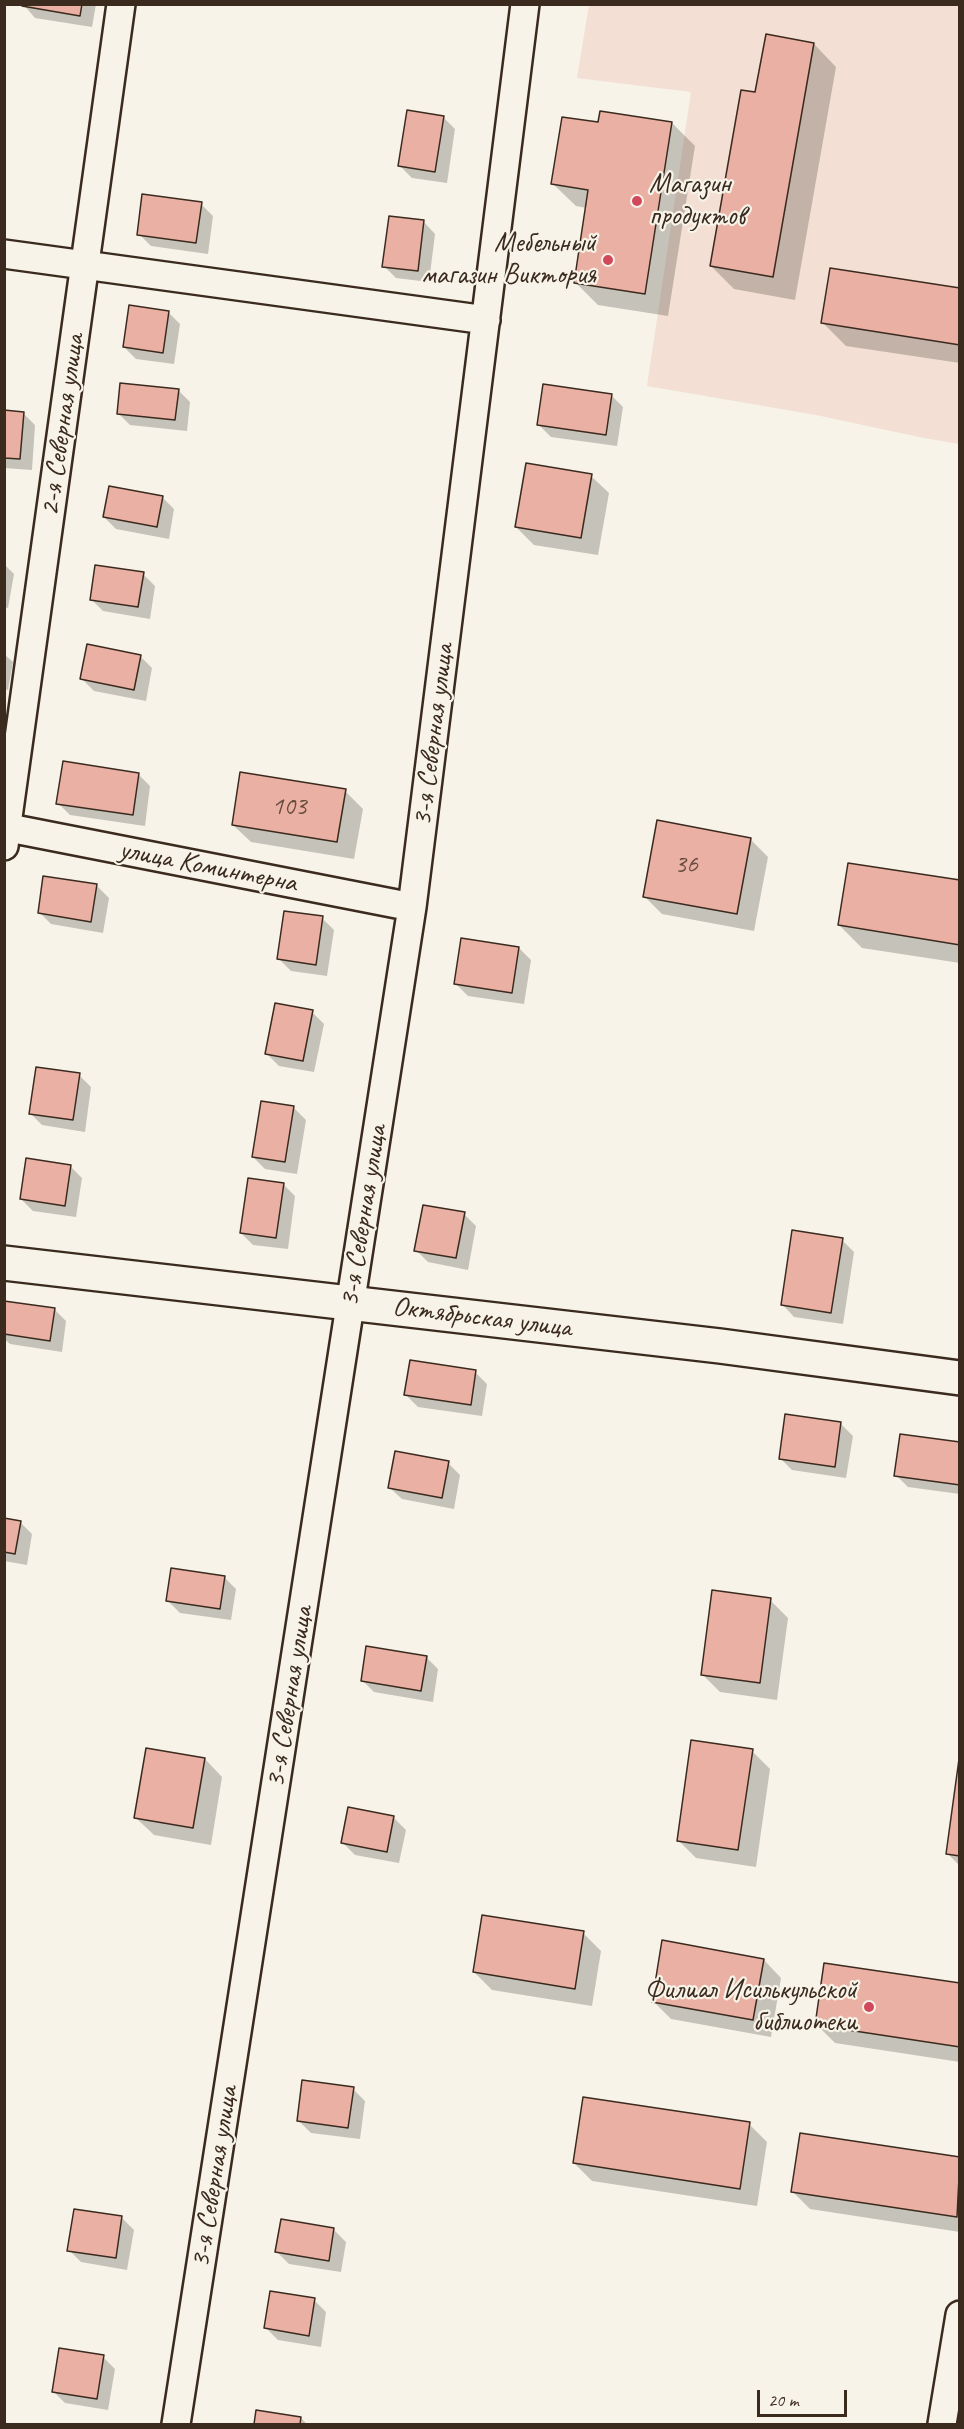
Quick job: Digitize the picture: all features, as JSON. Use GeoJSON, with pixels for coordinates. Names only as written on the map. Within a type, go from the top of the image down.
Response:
{"type":"FeatureCollection","features":[{"type":"Feature","properties":{"kind":"street","name":"2-я Северная улица"},"geometry":{"type":"LineString","coordinates":[[5,834],[121,4]]}},
{"type":"Feature","properties":{"kind":"street","name":"3-я Северная улица"},"geometry":{"type":"LineString","coordinates":[[176,2424],[412,907],[525,4]]}},
{"type":"Feature","properties":{"kind":"street"},"geometry":{"type":"LineString","coordinates":[[4,254],[486,320]]}},
{"type":"Feature","properties":{"kind":"street","name":"улица Коминтерна"},"geometry":{"type":"LineString","coordinates":[[5,834],[412,907]]}},
{"type":"Feature","properties":{"kind":"street","name":"Октябрьская улица"},"geometry":{"type":"LineString","coordinates":[[4,1263],[720,1346],[960,1378]]}},
{"type":"Feature","properties":{"kind":"street"},"geometry":{"type":"LineString","coordinates":[[942,2424],[960,2315]]}},
{"type":"Feature","properties":{"kind":"shaded area"},"geometry":{"type":"Polygon","coordinates":[[[589,5],[959,5],[959,444],[816,415],[647,386],[691,92],[577,78],[589,5]]]}},
{"type":"Feature","properties":{"kind":"building"},"geometry":{"type":"Polygon","coordinates":[[[22,4],[82,4],[80,16],[22,6],[22,4]]]}},
{"type":"Feature","properties":{"kind":"building"},"geometry":{"type":"Polygon","coordinates":[[[766,34],[814,43],[773,277],[710,266],[741,90],[755,92],[766,34]]]}},
{"type":"Feature","properties":{"kind":"building"},"geometry":{"type":"Polygon","coordinates":[[[407,110],[444,116],[435,172],[398,166],[407,110]]]}},
{"type":"Feature","properties":{"kind":"building"},"geometry":{"type":"Polygon","coordinates":[[[600,111],[672,122],[645,294],[574,283],[588,190],[551,184],[562,117],[598,122],[600,111]]]}},
{"type":"Feature","properties":{"kind":"building"},"geometry":{"type":"Polygon","coordinates":[[[142,194],[202,202],[196,243],[137,235],[142,194]]]}},
{"type":"Feature","properties":{"kind":"building"},"geometry":{"type":"Polygon","coordinates":[[[389,216],[424,220],[418,271],[382,267],[389,216]]]}},
{"type":"Feature","properties":{"kind":"building"},"geometry":{"type":"Polygon","coordinates":[[[830,268],[960,288],[960,345],[821,323],[830,268]]]}},
{"type":"Feature","properties":{"kind":"building"},"geometry":{"type":"Polygon","coordinates":[[[129,305],[169,311],[163,353],[123,347],[129,305]]]}},
{"type":"Feature","properties":{"kind":"building"},"geometry":{"type":"Polygon","coordinates":[[[120,383],[179,389],[175,420],[117,414],[120,383]]]}},
{"type":"Feature","properties":{"kind":"building"},"geometry":{"type":"Polygon","coordinates":[[[543,384],[612,394],[606,435],[537,425],[543,384]]]}},
{"type":"Feature","properties":{"kind":"building"},"geometry":{"type":"Polygon","coordinates":[[[4,410],[24,412],[20,459],[4,458],[4,410]]]}},
{"type":"Feature","properties":{"kind":"building"},"geometry":{"type":"Polygon","coordinates":[[[526,463],[592,474],[581,538],[515,527],[526,463]]]}},
{"type":"Feature","properties":{"kind":"building"},"geometry":{"type":"Polygon","coordinates":[[[109,486],[163,496],[157,527],[103,517],[109,486]]]}},
{"type":"Feature","properties":{"kind":"building"},"geometry":{"type":"Polygon","coordinates":[[[95,565],[144,572],[138,607],[90,600],[95,565]]]}},
{"type":"Feature","properties":{"kind":"building"},"geometry":{"type":"Polygon","coordinates":[[[87,644],[141,655],[134,690],[80,679],[87,644]]]}},
{"type":"Feature","properties":{"kind":"building"},"geometry":{"type":"Polygon","coordinates":[[[63,761],[139,773],[133,815],[56,804],[63,761]]]}},
{"type":"Feature","properties":{"kind":"building"},"geometry":{"type":"Polygon","coordinates":[[[240,772],[346,789],[337,842],[232,825],[240,772]]]}},
{"type":"Feature","properties":{"kind":"building"},"geometry":{"type":"Polygon","coordinates":[[[657,820],[751,838],[737,914],[643,897],[657,820]]]}},
{"type":"Feature","properties":{"kind":"building"},"geometry":{"type":"Polygon","coordinates":[[[848,863],[960,880],[960,945],[838,925],[848,863]]]}},
{"type":"Feature","properties":{"kind":"building"},"geometry":{"type":"Polygon","coordinates":[[[43,876],[97,884],[91,922],[38,913],[43,876]]]}},
{"type":"Feature","properties":{"kind":"building"},"geometry":{"type":"Polygon","coordinates":[[[284,911],[323,916],[316,965],[277,959],[284,911]]]}},
{"type":"Feature","properties":{"kind":"building"},"geometry":{"type":"Polygon","coordinates":[[[461,938],[519,947],[512,993],[454,984],[461,938]]]}},
{"type":"Feature","properties":{"kind":"building"},"geometry":{"type":"Polygon","coordinates":[[[275,1003],[313,1010],[303,1061],[265,1054],[275,1003]]]}},
{"type":"Feature","properties":{"kind":"building"},"geometry":{"type":"Polygon","coordinates":[[[36,1067],[80,1073],[73,1120],[29,1114],[36,1067]]]}},
{"type":"Feature","properties":{"kind":"building"},"geometry":{"type":"Polygon","coordinates":[[[261,1101],[294,1106],[285,1162],[252,1157],[261,1101]]]}},
{"type":"Feature","properties":{"kind":"building"},"geometry":{"type":"Polygon","coordinates":[[[26,1158],[71,1165],[65,1206],[20,1199],[26,1158]]]}},
{"type":"Feature","properties":{"kind":"building"},"geometry":{"type":"Polygon","coordinates":[[[248,1178],[284,1183],[276,1238],[240,1233],[248,1178]]]}},
{"type":"Feature","properties":{"kind":"building"},"geometry":{"type":"Polygon","coordinates":[[[423,1205],[465,1212],[456,1258],[414,1251],[423,1205]]]}},
{"type":"Feature","properties":{"kind":"building"},"geometry":{"type":"Polygon","coordinates":[[[792,1230],[843,1238],[831,1313],[781,1305],[792,1230]]]}},
{"type":"Feature","properties":{"kind":"building"},"geometry":{"type":"Polygon","coordinates":[[[4,1301],[55,1308],[50,1341],[4,1334],[4,1301]]]}},
{"type":"Feature","properties":{"kind":"building"},"geometry":{"type":"Polygon","coordinates":[[[410,1360],[476,1370],[471,1405],[404,1395],[410,1360]]]}},
{"type":"Feature","properties":{"kind":"building"},"geometry":{"type":"Polygon","coordinates":[[[785,1414],[841,1422],[835,1467],[779,1459],[785,1414]]]}},
{"type":"Feature","properties":{"kind":"building"},"geometry":{"type":"Polygon","coordinates":[[[900,1434],[960,1442],[960,1485],[894,1476],[900,1434]]]}},
{"type":"Feature","properties":{"kind":"building"},"geometry":{"type":"Polygon","coordinates":[[[395,1451],[449,1461],[442,1498],[388,1488],[395,1451]]]}},
{"type":"Feature","properties":{"kind":"building"},"geometry":{"type":"Polygon","coordinates":[[[4,1518],[21,1521],[15,1554],[4,1552],[4,1518]]]}},
{"type":"Feature","properties":{"kind":"building"},"geometry":{"type":"Polygon","coordinates":[[[171,1568],[225,1576],[220,1609],[166,1601],[171,1568]]]}},
{"type":"Feature","properties":{"kind":"building"},"geometry":{"type":"Polygon","coordinates":[[[712,1590],[771,1598],[760,1683],[701,1675],[712,1590]]]}},
{"type":"Feature","properties":{"kind":"building"},"geometry":{"type":"Polygon","coordinates":[[[366,1646],[427,1656],[421,1691],[361,1681],[366,1646]]]}},
{"type":"Feature","properties":{"kind":"building"},"geometry":{"type":"Polygon","coordinates":[[[691,1740],[753,1749],[738,1850],[677,1841],[691,1740]]]}},
{"type":"Feature","properties":{"kind":"building"},"geometry":{"type":"Polygon","coordinates":[[[146,1748],[205,1758],[193,1828],[134,1818],[146,1748]]]}},
{"type":"Feature","properties":{"kind":"building"},"geometry":{"type":"Polygon","coordinates":[[[960,1759],[960,1856],[946,1854],[960,1759]]]}},
{"type":"Feature","properties":{"kind":"building"},"geometry":{"type":"Polygon","coordinates":[[[348,1807],[394,1816],[387,1852],[341,1843],[348,1807]]]}},
{"type":"Feature","properties":{"kind":"building"},"geometry":{"type":"Polygon","coordinates":[[[482,1915],[584,1931],[575,1989],[473,1972],[482,1915]]]}},
{"type":"Feature","properties":{"kind":"building"},"geometry":{"type":"Polygon","coordinates":[[[662,1940],[764,1959],[753,2020],[652,2002],[662,1940]]]}},
{"type":"Feature","properties":{"kind":"building"},"geometry":{"type":"Polygon","coordinates":[[[824,1963],[960,1983],[960,2047],[815,2025],[824,1963]]]}},
{"type":"Feature","properties":{"kind":"building"},"geometry":{"type":"Polygon","coordinates":[[[302,2080],[354,2087],[348,2128],[297,2121],[302,2080]]]}},
{"type":"Feature","properties":{"kind":"building"},"geometry":{"type":"Polygon","coordinates":[[[583,2097],[750,2122],[740,2189],[573,2163],[583,2097]]]}},
{"type":"Feature","properties":{"kind":"building"},"geometry":{"type":"Polygon","coordinates":[[[800,2133],[960,2157],[957,2217],[791,2192],[800,2133]]]}},
{"type":"Feature","properties":{"kind":"building"},"geometry":{"type":"Polygon","coordinates":[[[74,2209],[122,2216],[116,2258],[67,2251],[74,2209]]]}},
{"type":"Feature","properties":{"kind":"building"},"geometry":{"type":"Polygon","coordinates":[[[281,2219],[334,2228],[329,2261],[275,2252],[281,2219]]]}},
{"type":"Feature","properties":{"kind":"building"},"geometry":{"type":"Polygon","coordinates":[[[270,2291],[315,2298],[309,2336],[264,2328],[270,2291]]]}},
{"type":"Feature","properties":{"kind":"building"},"geometry":{"type":"Polygon","coordinates":[[[59,2348],[104,2355],[97,2399],[52,2392],[59,2348]]]}},
{"type":"Feature","properties":{"kind":"building"},"geometry":{"type":"Polygon","coordinates":[[[256,2410],[301,2417],[300,2424],[254,2424],[256,2410]]]}},
{"type":"Feature","properties":{"kind":"place","name":"Магазин продуктов"},"geometry":{"type":"Point","coordinates":[637,201]}},
{"type":"Feature","properties":{"kind":"place","name":"Мебельный магазин Виктория"},"geometry":{"type":"Point","coordinates":[608,260]}},
{"type":"Feature","properties":{"kind":"place","name":"Филиал Исилькульской библиотеки"},"geometry":{"type":"Point","coordinates":[869,2007]}}]}
